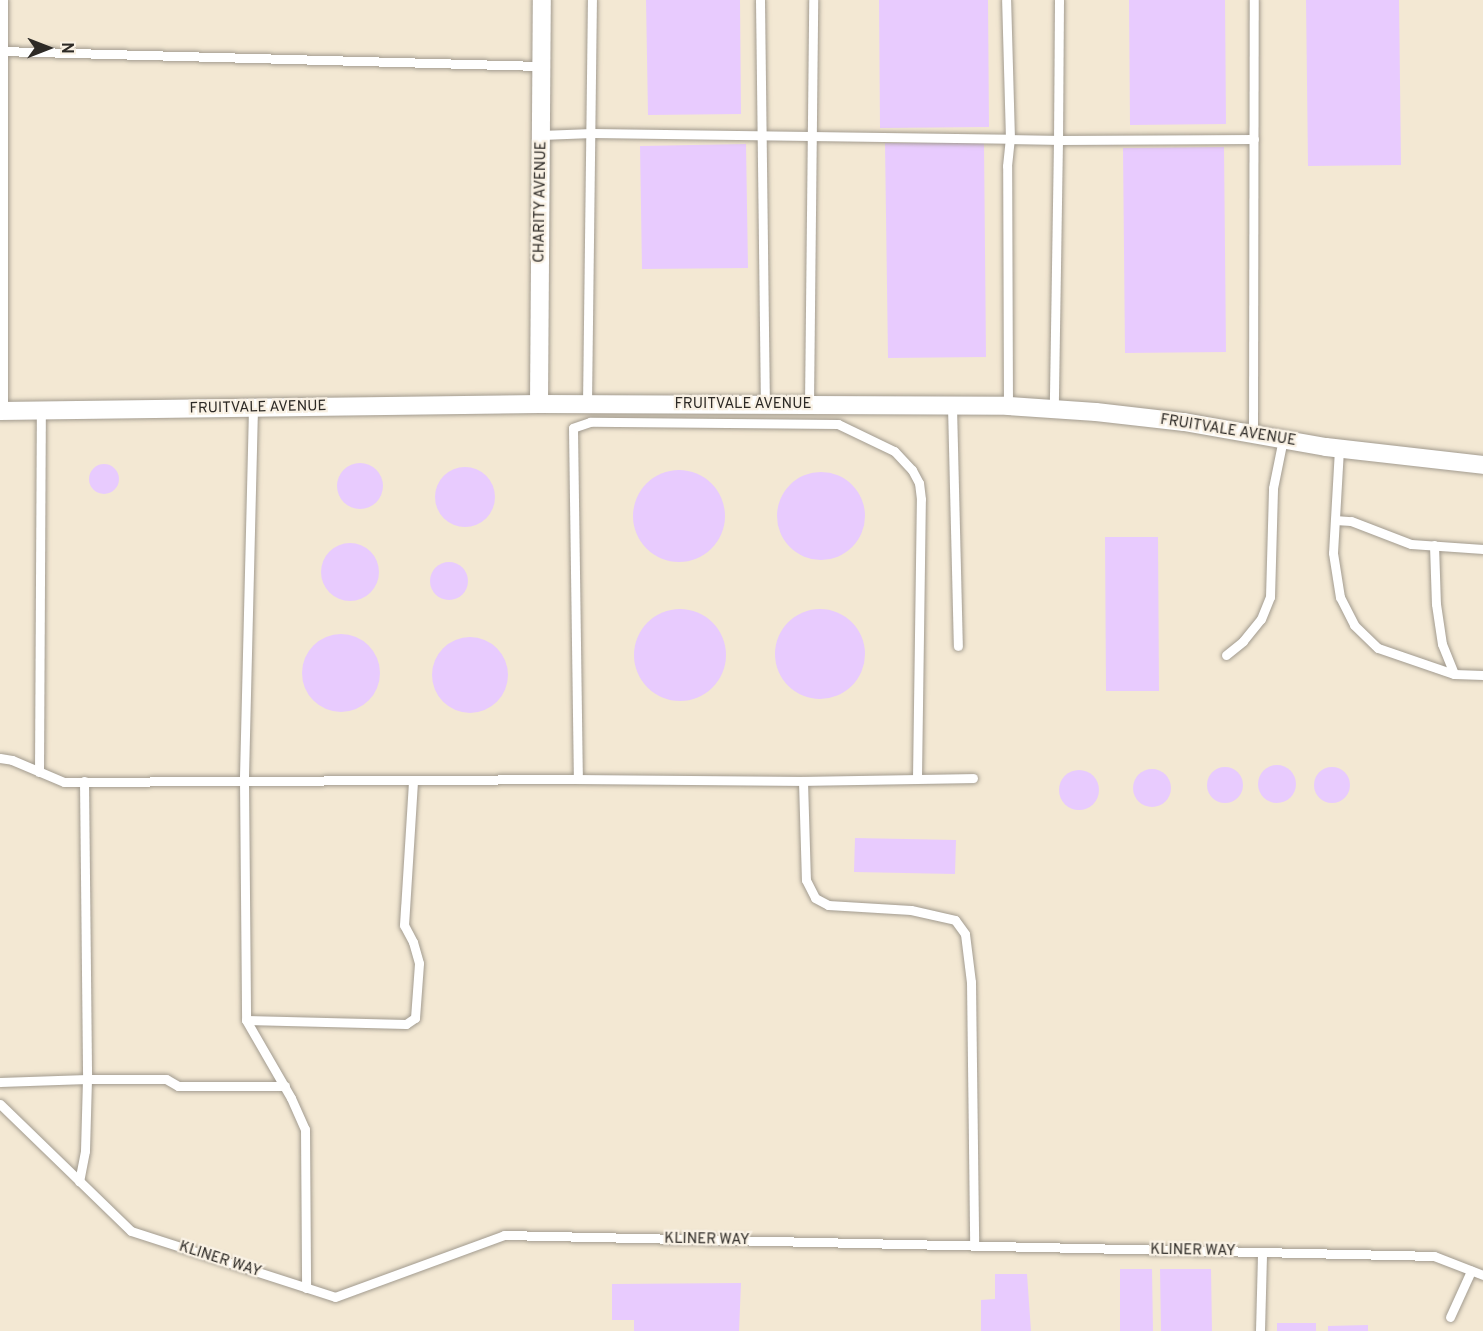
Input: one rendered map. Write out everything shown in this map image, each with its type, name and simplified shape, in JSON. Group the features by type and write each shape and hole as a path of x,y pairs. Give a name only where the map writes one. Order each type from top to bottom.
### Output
{"street":[{"name":"CHARITY AVENUE","path":"539,404 542,0"},
{"name":"FRUITVALE AVENUE","path":"2,411 539,404 1008,406 1184,422 1339,449 1483,465"}],"lane":[{"path":"2,411 3,0"},
{"path":"587,404 592,0"},
{"path":"760,0 765,405"},
{"path":"809,405 813,0"},
{"path":"1006,0 1010,140 1007,166 1008,406"},
{"path":"1054,409 1059,0"},
{"path":"1253,434 1254,0"},
{"path":"2,51 542,66"},
{"path":"541,135 592,133 1010,140 1254,140"},
{"path":"952,406 958,646"},
{"path":"253,408 244,780 246,1020 285,1086 305,1129 306,1288"},
{"path":"39,772 41,411"},
{"path":"578,778 573,428 590,422 838,424 859,432 894,451 912,470 919,483 921,499 917,778"},
{"path":"1226,655 1243,641 1261,619 1270,597 1273,488 1283,439"},
{"path":"1339,449 1333,553 1340,597 1354,625 1378,648 1454,674 1483,675"},
{"path":"1335,520 1351,521 1411,544 1483,549"},
{"path":"1434,545 1438,614 1443,644 1454,674"},
{"path":"0,758 12,760 64,782 578,778 803,781 973,778"},
{"path":"246,1020 406,1024 415,1018 419,963 413,942 404,925 413,780"},
{"path":"79,1181 85,1151 87,1079 84,781"},
{"path":"803,781 806,880 815,898 828,905 911,910 955,920 965,934 971,982 974,1246"},
{"path":"0,1082 166,1079 178,1086 285,1086"},
{"name":"KLINER WAY","path":"0,1104 132,1231 335,1297 504,1235 1434,1256 1483,1275"},
{"path":"1260,1331 1262,1252"},
{"path":"1450,1317 1471,1270"}],"shaded area":[{"path":"0,0 1483,0 1483,1331 0,1331"}],"building":[{"path":"646,0 740,0 741,114 648,115"},
{"path":"879,0 988,0 989,127 880,128"},
{"path":"1129,0 1225,0 1226,124 1130,125"},
{"path":"1306,0 1399,0 1401,165 1308,166"},
{"path":"984,142 986,357 888,358 885,143"},
{"path":"746,144 748,268 642,269 640,146"},
{"path":"1224,147 1226,352 1125,353 1123,148"},
{"path":"360,463 376,470 383,486 376,502 360,509 344,502 337,486 344,470"},
{"path":"104,464 115,468 119,479 115,490 104,494 93,490 89,479 93,468"},
{"path":"459,467 471,467 487,475 493,485 495,497 493,509 487,519 471,527 459,527 443,519 435,503 435,491 443,475"},
{"path":"670,470 688,470 705,477 718,490 725,507 725,525 718,542 705,555 688,562 670,562 653,555 640,542 633,525 633,507 640,490 653,477"},
{"path":"821,472 846,479 858,491 865,516 858,541 846,553 821,560 796,553 784,541 777,516 784,491 796,479"},
{"path":"1105,537 1158,537 1159,691 1106,691"},
{"path":"344,543 356,543 371,551 379,566 379,578 371,593 356,601 344,601 329,593 321,578 321,566 329,551"},
{"path":"449,562 462,568 468,581 462,594 449,600 436,594 430,581 436,568"},
{"path":"680,609 698,612 713,622 723,637 726,655 723,673 713,688 698,698 680,701 662,698 647,688 637,673 634,655 637,637 647,622 662,612"},
{"path":"811,609 829,609 845,616 858,629 865,645 865,663 858,679 845,692 829,699 811,699 795,692 782,679 775,663 775,645 782,629 795,616"},
{"path":"341,634 356,637 369,645 377,658 380,673 377,688 369,701 356,709 341,712 326,709 313,701 305,688 302,673 305,658 313,645 326,637"},
{"path":"470,637 484,640 497,648 505,661 508,675 505,689 497,702 484,710 470,713 456,710 443,702 435,689 432,675 435,661 443,648 456,640"},
{"path":"1277,765 1290,771 1296,784 1290,797 1277,803 1264,797 1258,784 1264,771"},
{"path":"1225,767 1238,772 1243,785 1238,798 1225,803 1212,798 1207,785 1212,772"},
{"path":"1332,767 1344,773 1350,785 1344,797 1332,803 1320,797 1314,785 1320,773"},
{"path":"1152,769 1166,774 1171,788 1166,802 1152,807 1138,802 1133,788 1138,774"},
{"path":"1079,770 1087,771 1093,776 1098,782 1098,798 1093,804 1087,809 1079,810 1071,809 1065,804 1060,798 1059,790 1060,782 1065,776 1071,771"},
{"path":"855,838 956,840 955,874 854,872"},
{"path":"1120,1269 1152,1269 1153,1331 1120,1331"},
{"path":"1160,1269 1211,1269 1212,1331 1161,1331"},
{"path":"995,1274 1027,1274 1031,1331 981,1331 981,1300 995,1299"},
{"path":"741,1283 739,1331 634,1331 634,1320 612,1320 612,1284"},
{"path":"1277,1323 1316,1323 1316,1331 1277,1331"},
{"path":"1368,1325 1368,1331 1328,1331 1328,1326"}]}
